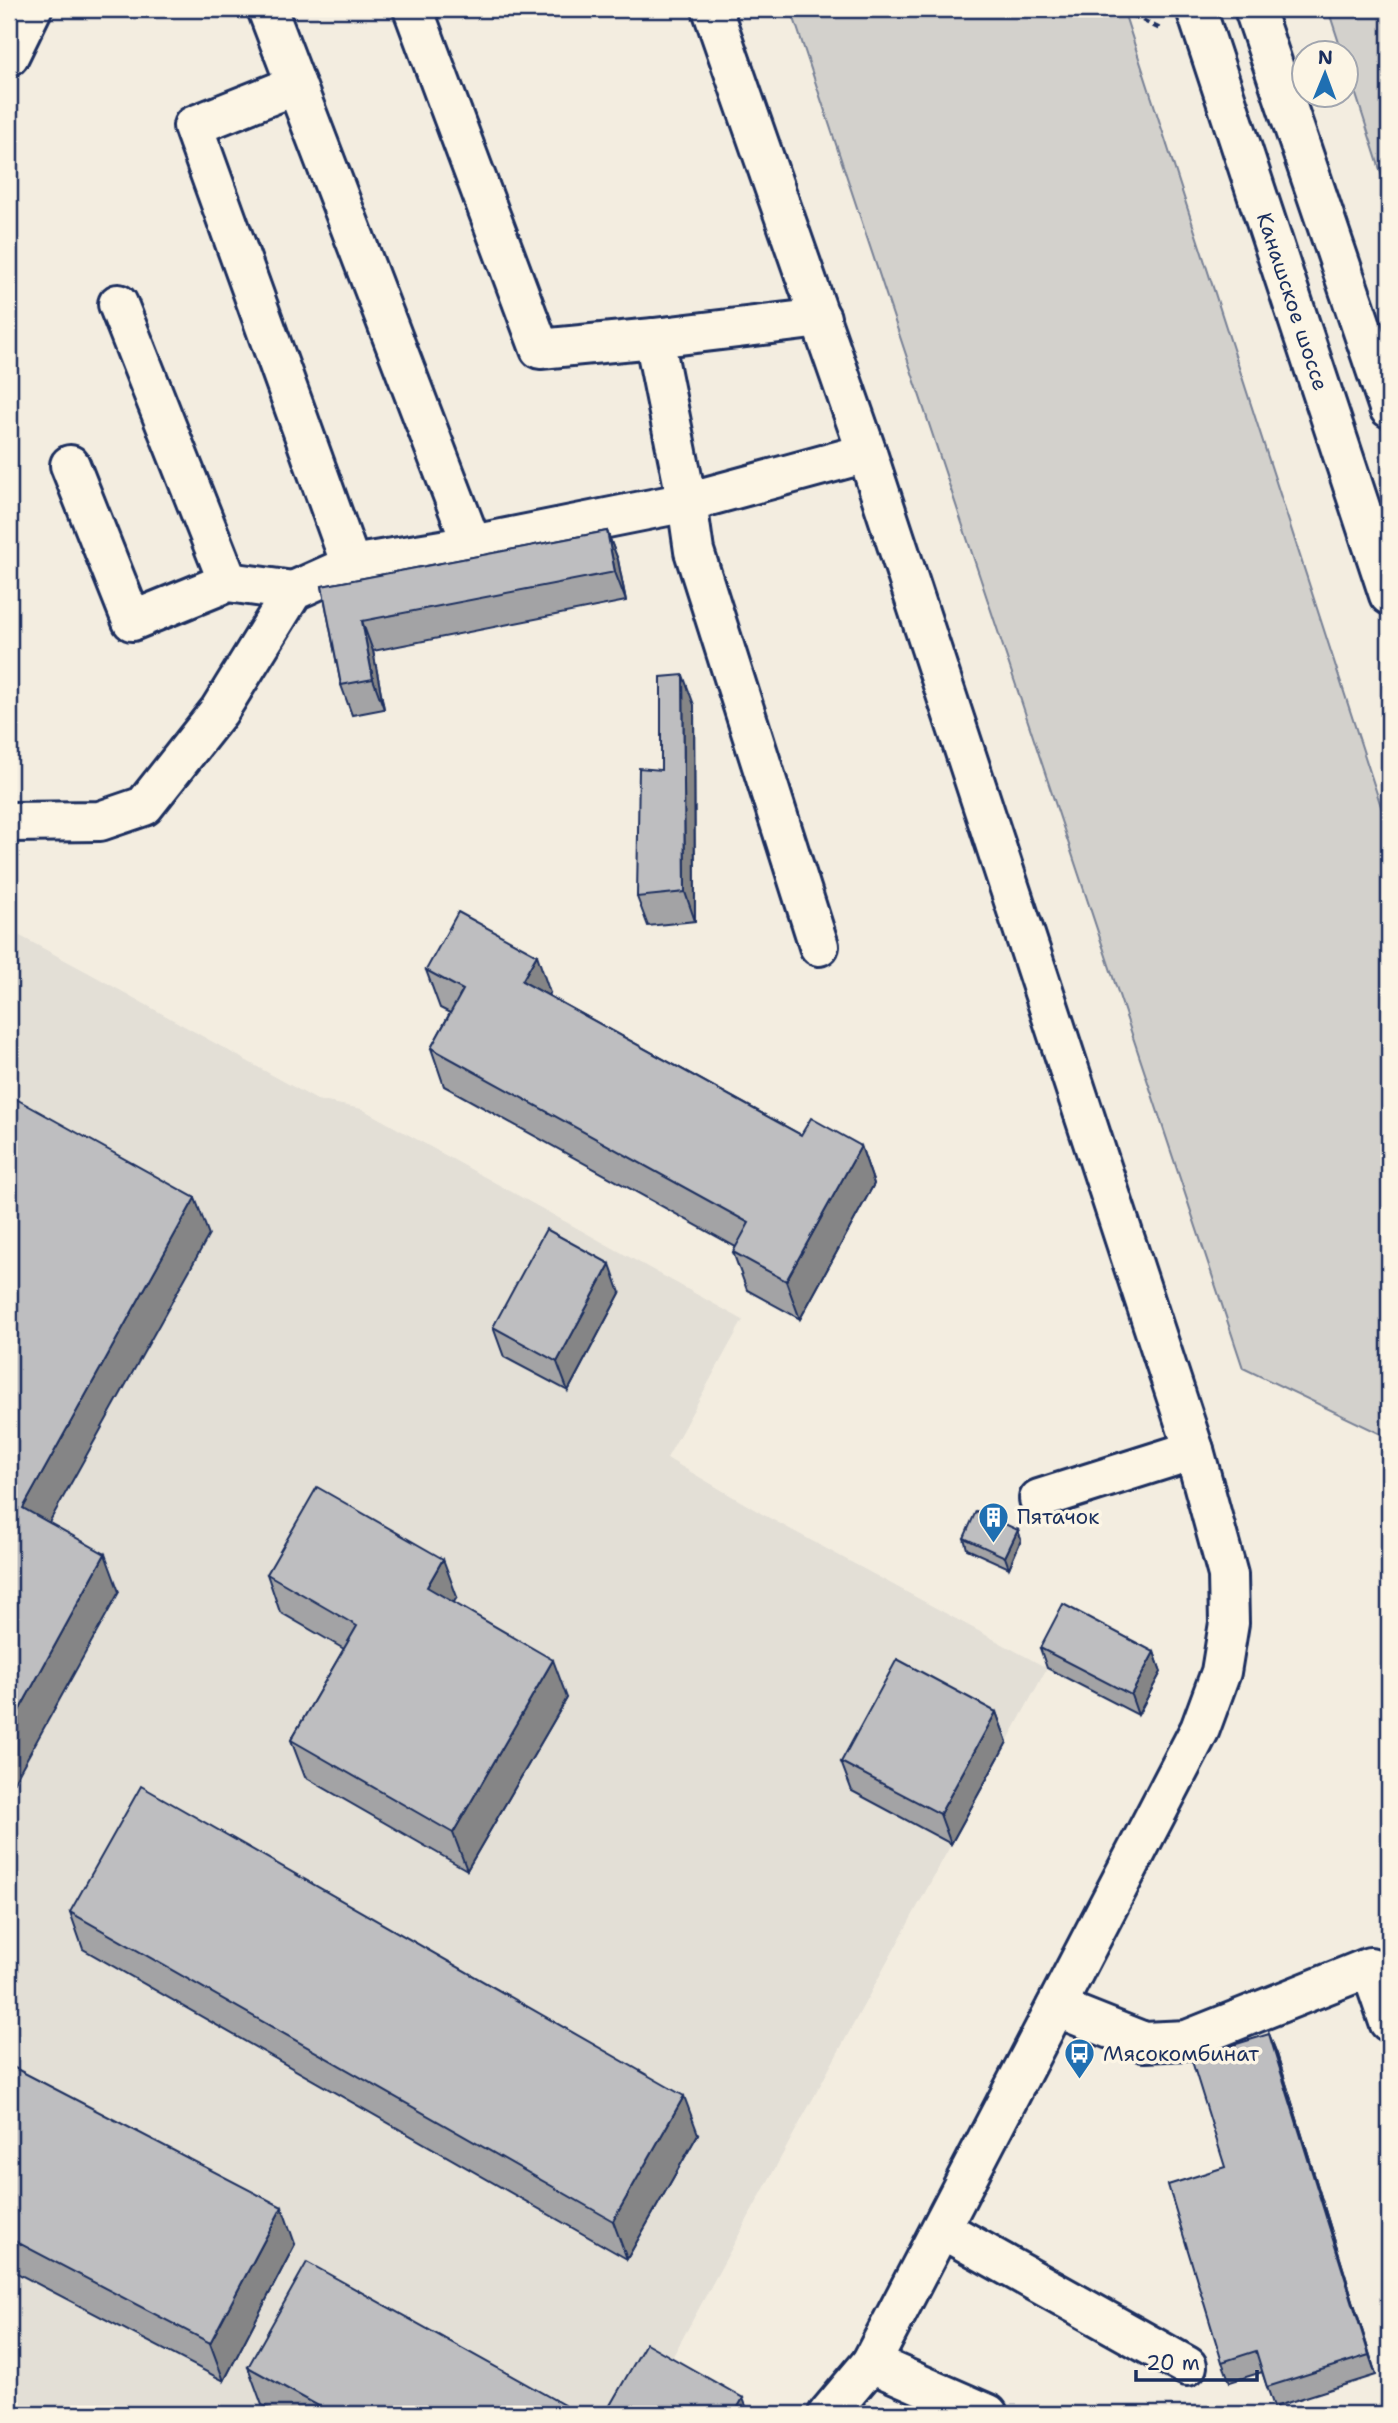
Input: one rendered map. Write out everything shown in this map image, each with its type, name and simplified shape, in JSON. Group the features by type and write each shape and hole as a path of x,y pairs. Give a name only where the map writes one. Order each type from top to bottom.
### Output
{"street":[{"path":"9,55 32,9"},
{"path":"267,9 472,545"},
{"path":"413,9 540,349 821,318"},
{"path":"712,9 867,453 1194,1450 1228,1575 1229,1623 1221,1672 1200,1729 871,2363 828,2414"},
{"name":"Канашское шоссе","path":"1196,9 1389,596"},
{"path":"1254,9 1389,408"},
{"path":"296,85 193,127 351,565"},
{"path":"118,303 228,582"},
{"path":"654,338 687,502 694,551 818,946"},
{"path":"70,465 132,621 228,582 293,591 351,565 472,545 687,502 867,453"},
{"path":"9,822 100,821 144,806 219,711 293,591"},
{"path":"1039,1499 1194,1450"},
{"path":"1056,2007 1144,2042 1187,2040 1370,1967 1389,2022"},
{"path":"942,2229 1187,2366"},
{"path":"871,2363 988,2414"}],"shaded area":[{"path":"791,9 1123,9 1389,831 1389,1438 1243,1368"},
{"path":"1328,9 1389,9 1389,198 1360,107 1360,38 1337,38"},
{"path":"9,930 317,1100 362,1109 743,1320 667,1458 764,1515 1047,1668 660,2380 719,2414 9,2414"}],"building":[{"path":"607,531 615,572 362,621 373,679 341,685 322,586"},
{"path":"683,675 685,892 637,897 639,768 661,770 661,677"},
{"path":"458,912 537,955 522,981 801,1135 811,1118 861,1146 786,1281 733,1252 749,1223 431,1048 463,990 426,970"},
{"path":"9,1095 195,1198 23,1508 105,1554 9,1729"},
{"path":"546,1229 610,1264 557,1362 493,1327"},
{"path":"317,1487 443,1559 427,1587 553,1660 453,1833 291,1740 357,1626 267,1574"},
{"name":"Пятачок","path":"976,1511 1018,1530 1005,1557 964,1538"},
{"path":"1063,1604 1154,1652 1131,1695 1040,1648"},
{"path":"897,1659 996,1712 940,1814 841,1762"},
{"path":"141,1786 684,2096 613,2221 70,1912"},
{"path":"1269,2034 1369,2355 1267,2387 1256,2351 1222,2362 1168,2185 1225,2167 1191,2058"},
{"path":"9,2065 282,2207 210,2343 9,2238"},
{"path":"307,2262 580,2414 333,2414 248,2367"},
{"path":"646,2343 743,2398 734,2414 605,2414"}],"place":[{"name":"Пятачок","path":"994,1544"},
{"name":"Мясокомбинат","path":"1080,2081"}]}
